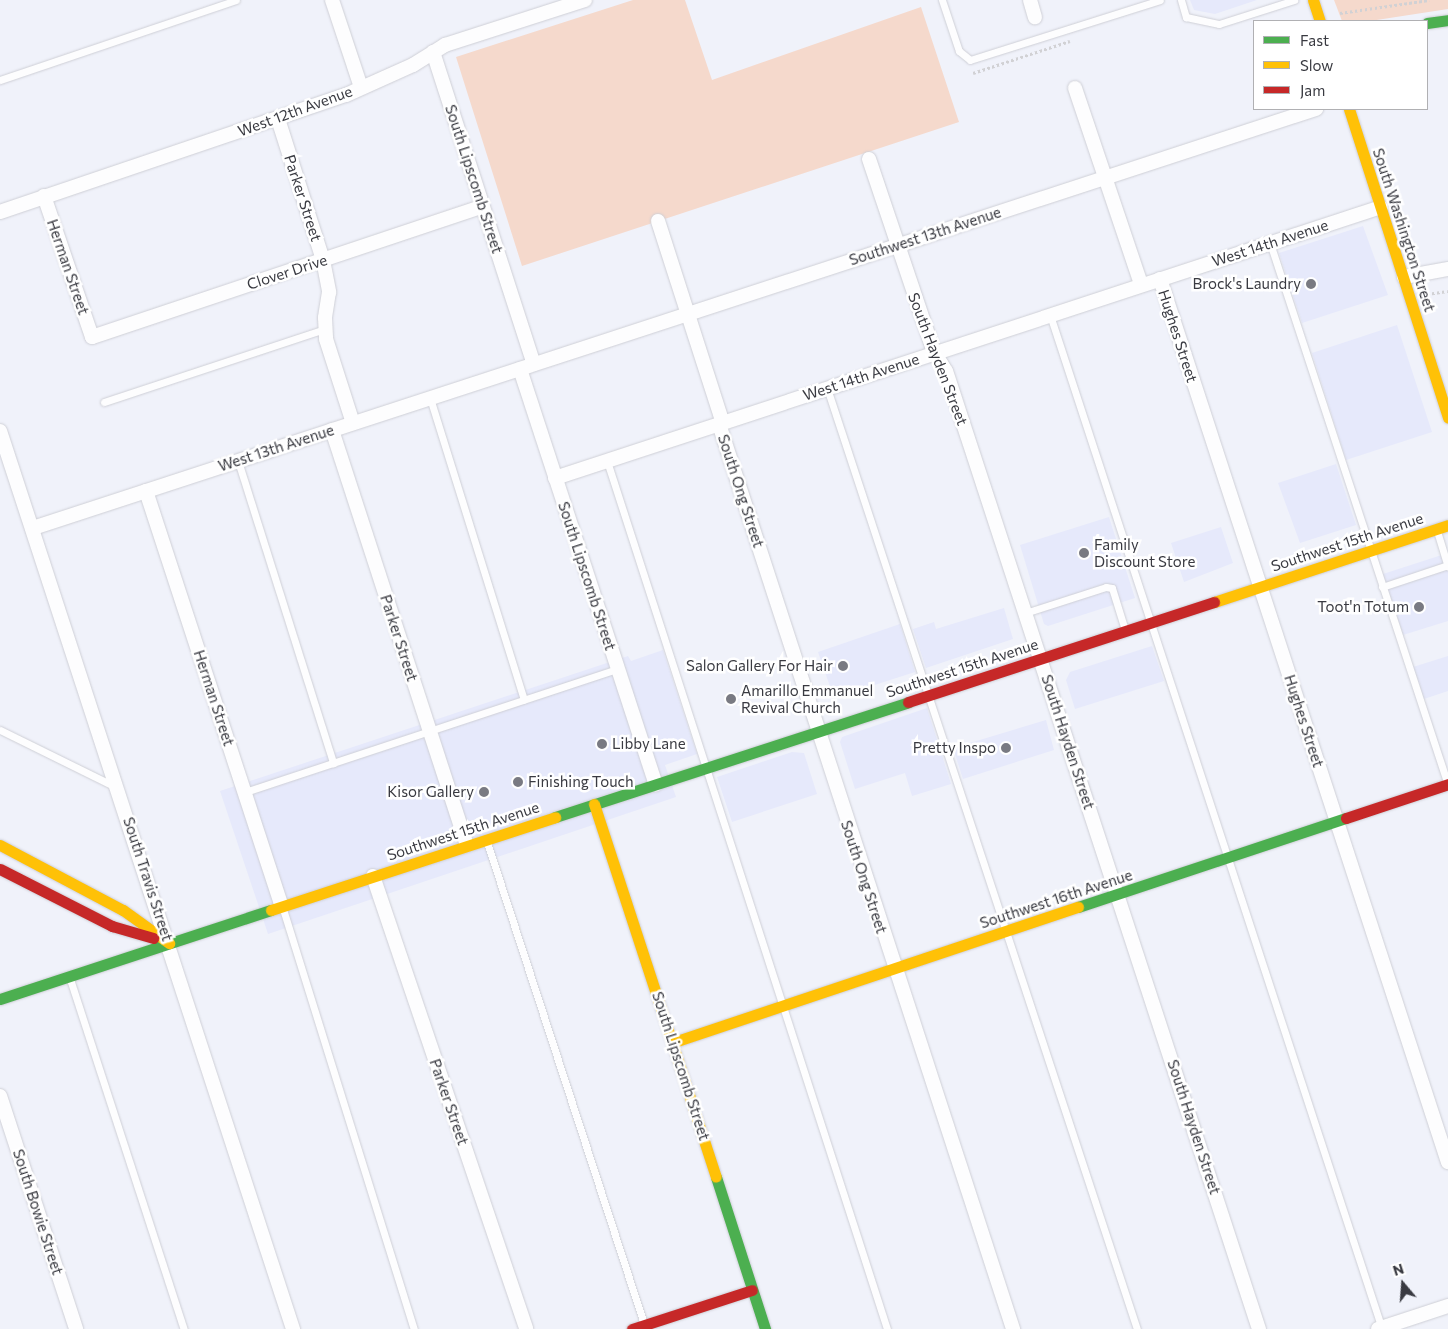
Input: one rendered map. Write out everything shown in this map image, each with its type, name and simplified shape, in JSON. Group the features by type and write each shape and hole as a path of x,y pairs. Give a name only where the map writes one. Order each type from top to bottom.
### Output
{"street":[{"path":"332,0 361,87"},
{"name":"West 12th Avenue","path":"0,212 278,119 412,65 433,52 585,0"},
{"path":"1030,0 1035,17"},
{"path":"1314,0 1320,20"},
{"path":"1428,23 1448,20"},
{"name":"South Lipscomb Street","path":"433,52 534,364"},
{"name":"Hughes Street","path":"1075,88 1141,284"},
{"name":"Southwest 13th Avenue","path":"520,369 1313,110"},
{"name":"South Washington Street","path":"1349,110 1448,417"},
{"name":"Parker Street","path":"278,119 323,260 329,292 325,329 353,423"},
{"name":"South Hayden Street","path":"869,159 934,352 946,371 1259,1329"},
{"name":"Herman Street","path":"44,196 92,337"},
{"name":"Clover Drive","path":"92,337 482,206"},
{"name":"West 14th Avenue","path":"555,478 1141,284 1381,207"},
{"name":"South Ong Street","path":"658,221 817,731 1013,1329"},
{"path":"1404,277 1448,269"},
{"name":"Hughes Street","path":"1160,279 1448,1162"},
{"name":"South Lipscomb Street","path":"520,369 656,784"},
{"name":"West 13th Avenue","path":"33,528 520,369"},
{"name":"Parker Street","path":"332,430 466,845"},
{"name":"South Travis Street","path":"0,431 169,943 293,1329"},
{"name":"Herman Street","path":"146,491 282,906"},
{"name":"Southwest 15th Avenue","path":"0,999 1448,525"},
{"name":"Southwest 16th Avenue","path":"674,1042 1448,784"},
{"name":"South Lipscomb Street","path":"594,804 674,1042 765,1329"},
{"path":"0,845 123,910 169,943"},
{"path":"0,869 112,926 169,943"},
{"name":"Parker Street","path":"373,876 526,1329"},
{"name":"South Bowie Street","path":"0,1096 76,1329"},
{"path":"632,1329 645,1327 752,1290"},
{"path":"1381,1329 1448,1306"}],"lane":[{"path":"0,80 236,0"},
{"path":"942,0 959,51 970,60 1160,0"},
{"path":"1181,0 1186,17 1219,24 1294,0"},
{"path":"1270,243 1448,784"},
{"path":"1050,315 1381,1329"},
{"path":"104,402 325,329"},
{"path":"827,388 1137,1329"},
{"path":"430,398 524,700"},
{"path":"238,460 334,763"},
{"path":"607,461 785,1005 887,1329"},
{"path":"1382,587 1448,566 1436,529"},
{"path":"1025,612 1106,587 1112,588 1125,630"},
{"path":"245,792 618,669"},
{"path":"0,730 118,788"},
{"path":"486,839 645,1327"},
{"path":"282,906 414,1329"},
{"path":"69,976 184,1329"}],"path":[{"path":"1340,13 1429,0"},
{"path":"973,73 1070,42"},
{"path":"1427,294 1448,291"}],"shaded area":[{"path":"633,0 685,0 712,80 921,7 959,122 522,266 456,57"},
{"path":"1190,0 1257,0 1215,14 1194,10"},
{"path":"1334,0 1448,0 1448,9 1376,20 1342,20"},
{"path":"1363,226 1388,295 1302,323 1279,253"},
{"path":"1397,325 1432,432 1346,460 1312,353"},
{"path":"1336,464 1356,525 1300,543 1278,483"},
{"path":"1109,517 1135,598 1048,626 1044,624 1020,545"},
{"path":"1221,527 1233,563 1184,582 1171,543"},
{"path":"1448,553 1448,621 1403,635 1383,574"},
{"path":"1004,608 1013,639 926,668 913,629 934,622 936,629"},
{"path":"900,624 915,672 834,698 818,652"},
{"path":"1152,646 1164,681 1075,709 1066,680 1070,672"},
{"path":"663,650 697,754 665,765 676,797 268,934 220,791 628,656 631,661"},
{"path":"1448,656 1448,691 1424,699 1413,667"},
{"path":"927,708 951,784 912,796 905,773 855,789 840,742 842,737"},
{"path":"1046,720 1054,750 963,779 953,748"},
{"path":"792,752 804,753 817,794 732,822 717,777"}],"traffic: fast":[{"path":"1428,23 1448,20"},
{"path":"555,817 908,702"},
{"path":"1078,907 1346,818"},
{"path":"0,999 271,910"},
{"path":"716,1177 765,1329"}],"traffic: slow":[{"path":"1313,0 1320,20"},
{"path":"1349,110 1448,417"},
{"path":"1214,602 1448,525"},
{"path":"594,804 716,1177"},
{"path":"271,910 555,817"},
{"path":"0,845 123,910 169,943"},
{"path":"674,1042 1078,907"}],"traffic: jam":[{"path":"908,702 1214,602"},
{"path":"1346,818 1448,784"},
{"path":"0,869 112,926 153,938"},
{"path":"632,1329 752,1290"}],"place":[{"name":"Brock's Laundry","path":"1311,284"},
{"name":"Family Discount Store","path":"1084,553"},
{"name":"Toot'n Totum","path":"1419,607"},
{"name":"Salon Gallery For Hair","path":"843,666"},
{"name":"Amarillo Emmanuel Revival Church","path":"731,699"},
{"name":"Libby Lane","path":"602,744"},
{"name":"Pretty Inspo","path":"1006,748"},
{"name":"Finishing Touch","path":"518,782"},
{"name":"Kisor Gallery","path":"484,792"}]}
